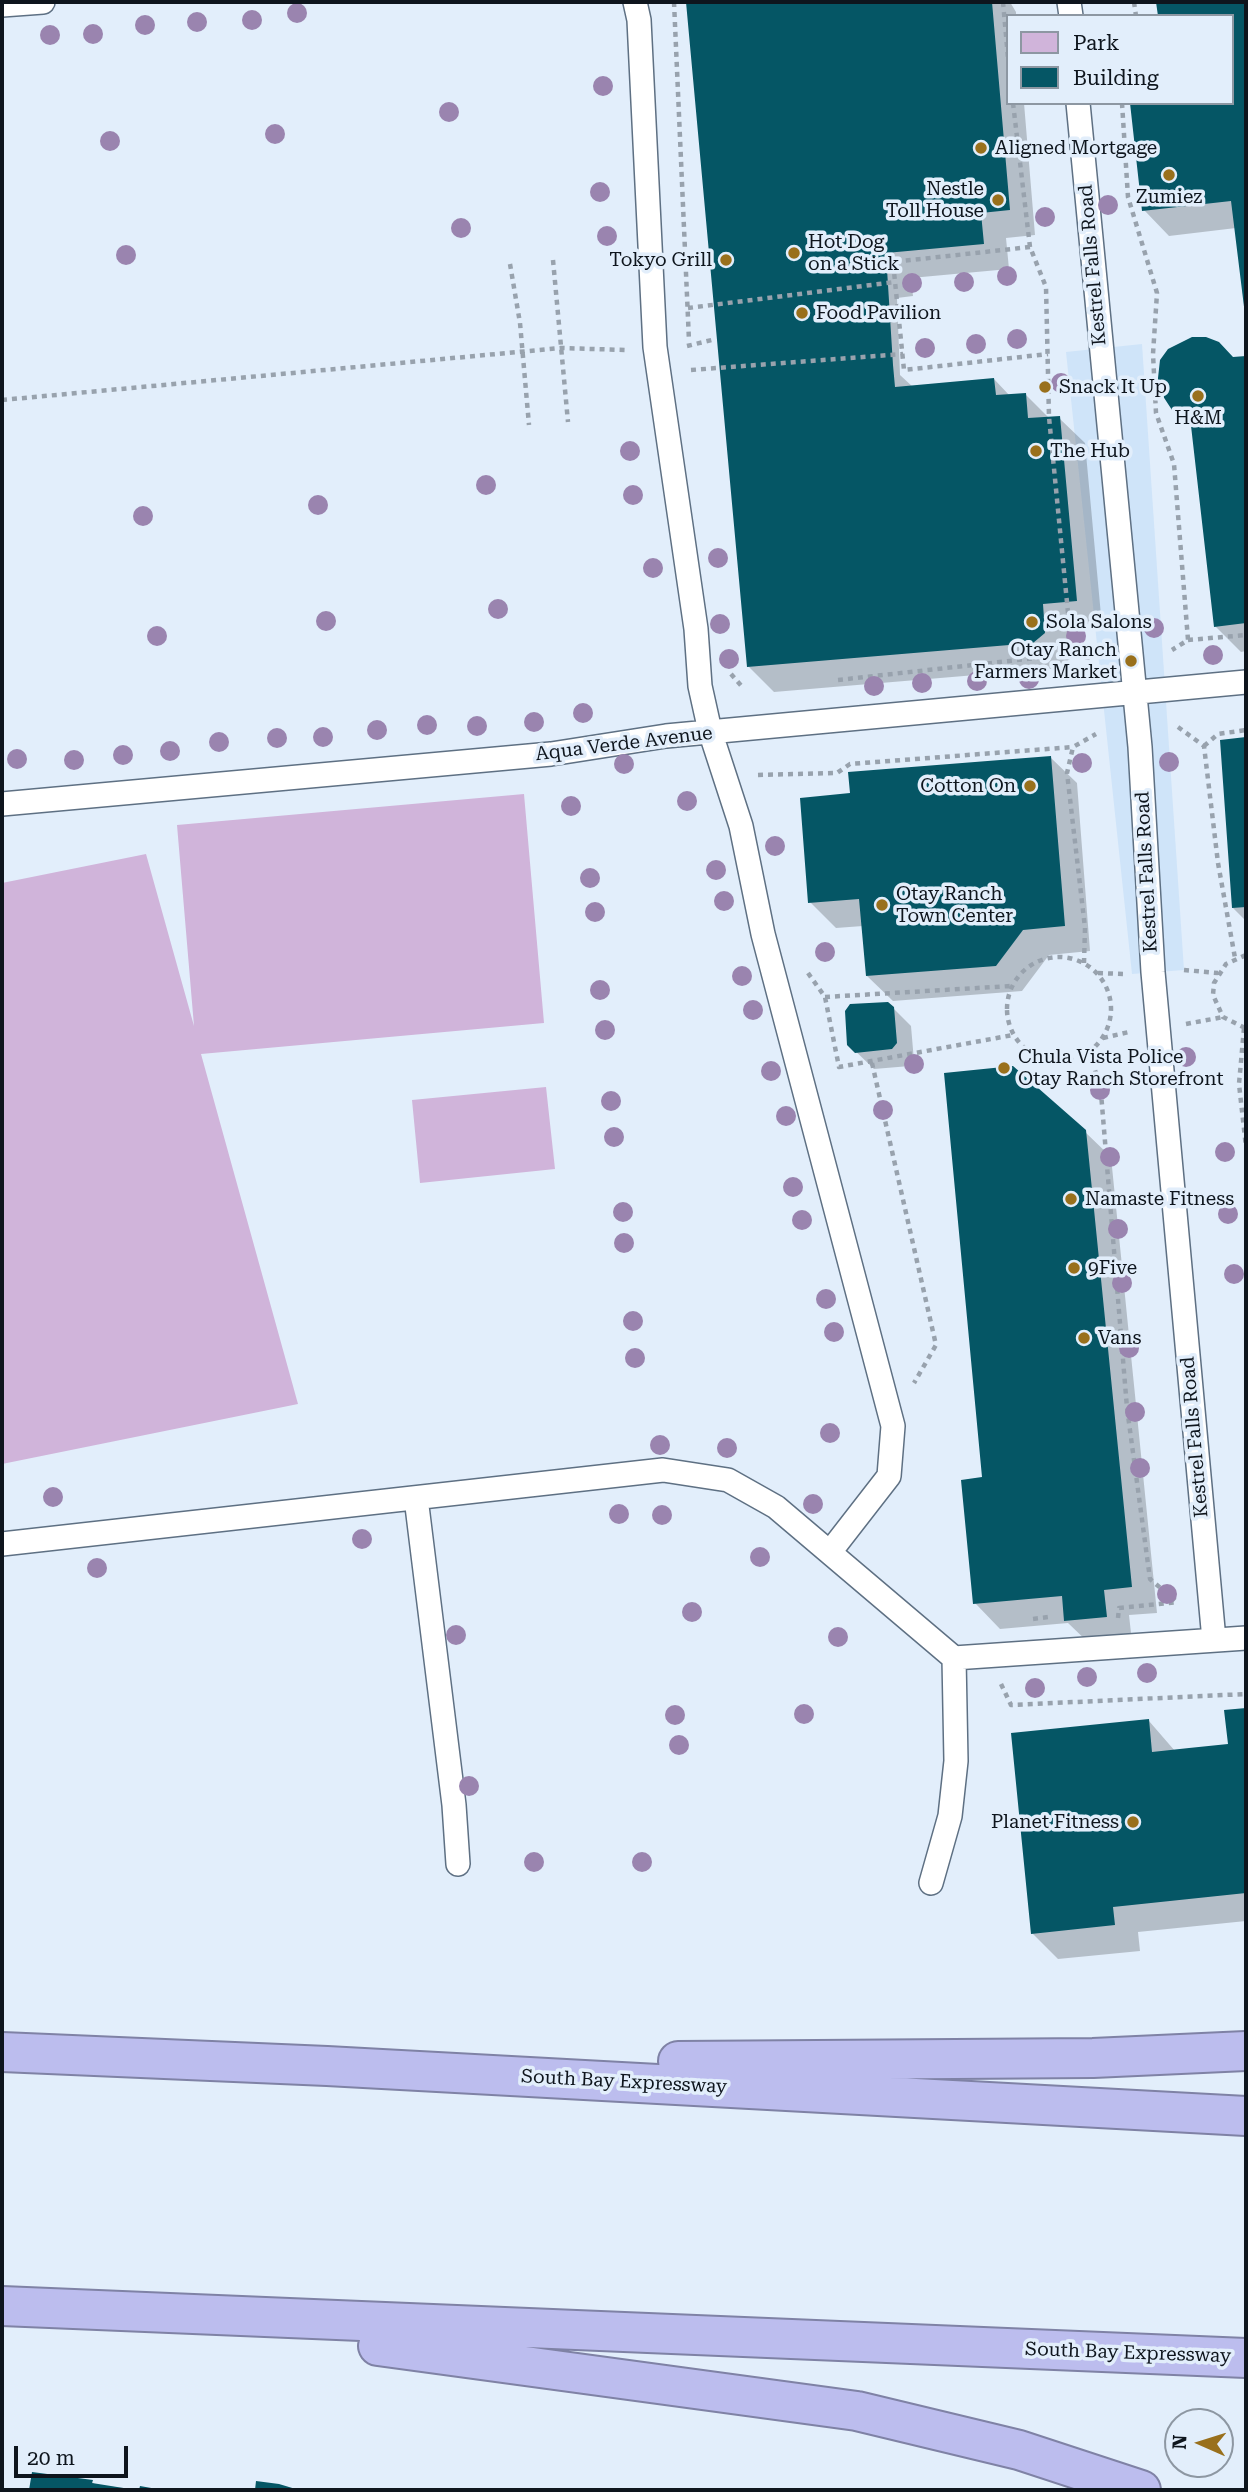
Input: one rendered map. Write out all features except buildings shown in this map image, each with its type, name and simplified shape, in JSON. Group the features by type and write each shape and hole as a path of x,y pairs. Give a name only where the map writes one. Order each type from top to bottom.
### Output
{"highway":[{"path":"327,2066 1093,2058 1246,2051"},
{"name":"South Bay Expressway","path":"2,2052 327,2066 1246,2116"},
{"name":"South Bay Expressway","path":"2,2306 126,2314 1246,2358"},
{"path":"126,2314 761,2395 857,2411 1019,2450 1141,2490"}],"lane":[{"path":"2,5 43,2"},
{"path":"635,2 639,20 655,348 696,629 699,686 710,732 730,785 763,934 893,1426 889,1476 830,1552"},
{"name":"Kestrel Falls Road","path":"1078,105 1140,747 1153,972 1214,1640"},
{"name":"Aqua Verde Avenue","path":"2,804 538,755 710,732 1246,682"},
{"path":"2,1544 663,1470 728,1480 776,1507 954,1658 1246,1637"},
{"path":"416,1498 454,1805 458,1864"},
{"path":"931,1883 950,1816 957,1761 954,1658"}],"path":[{"path":"674,2 689,345 693,380"},
{"path":"1003,2 1006,36"},
{"path":"1013,105 1030,247 1046,287 1049,417 1072,654"},
{"path":"1122,105 1128,197 1157,293 1153,354 1156,413 1174,464 1188,640"},
{"path":"1030,247 893,262 904,370 1048,354"},
{"path":"553,260 568,422"},
{"path":"510,264 529,425"},
{"path":"688,307 895,282"},
{"path":"2,400 561,348 655,348 716,339"},
{"path":"691,370 903,354"},
{"path":"1172,650 1188,640 1246,635"},
{"path":"838,680 1072,654 1090,658"},
{"path":"728,661 730,674 744,689"},
{"path":"1178,727 1204,746 1218,863 1236,958"},
{"path":"1204,746 1218,734 1246,730"},
{"path":"760,786 758,773 837,773 850,764 1073,747 1096,734"},
{"path":"1073,747 1067,773 1085,928 1084,963"},
{"path":"1246,955 1236,958 1218,973 1213,995 1223,1017 1245,1028 1239,1084 1246,1147"},
{"path":"1068,957 1084,963 1098,973 1107,988 1111,1004 1110,1022 1102,1039 1090,1051 1075,1060 1057,1062 1039,1058 1023,1049 1013,1035 1007,1019 1006,1002 1011,986 1021,972 1043,959 1068,957"},
{"path":"805,964 809,977 825,997 839,1068 1013,1035"},
{"path":"825,997 1011,986"},
{"path":"1090,1051 1101,1093 1127,1408 1150,1579 1178,1602 1119,1608 1117,1621"},
{"path":"872,1063 936,1345 911,1389"},
{"path":"1021,1620 1048,1617 1051,1630"},
{"path":"1001,1683 1011,1705 1246,1694"}],"shaded area":[{"name":"Otay Ranch Farmers Market","path":"1142,344 1184,970 1132,974 1066,352"}],"green space":[{"path":"524,794 544,1023 201,1054 298,1404 2,1464 2,883 146,854 194,1026 177,825"},
{"path":"546,1087 555,1169 420,1183 412,1100"}],"place":[{"name":"Aligned Mortgage","path":"981,148"},
{"name":"Zumiez","path":"1169,175"},
{"name":"Nestle Toll House","path":"998,200"},
{"name":"Hot Dog on a Stick","path":"794,253"},
{"name":"Tokyo Grill","path":"726,260"},
{"name":"Food Pavilion","path":"802,313"},
{"name":"Snack It Up","path":"1045,387"},
{"name":"H&M","path":"1198,396"},
{"name":"The Hub","path":"1036,451"},
{"name":"Sola Salons","path":"1032,622"},
{"name":"Otay Ranch Farmers Market","path":"1131,661"},
{"name":"Cotton On","path":"1030,786"},
{"name":"Otay Ranch Town Center","path":"882,905"},
{"name":"Chula Vista Police Otay Ranch Storefront","path":"1004,1068"},
{"name":"Namaste Fitness","path":"1071,1199"},
{"name":"9Five","path":"1074,1268"},
{"name":"Vans","path":"1084,1338"},
{"name":"Planet Fitness","path":"1133,1822"}]}
